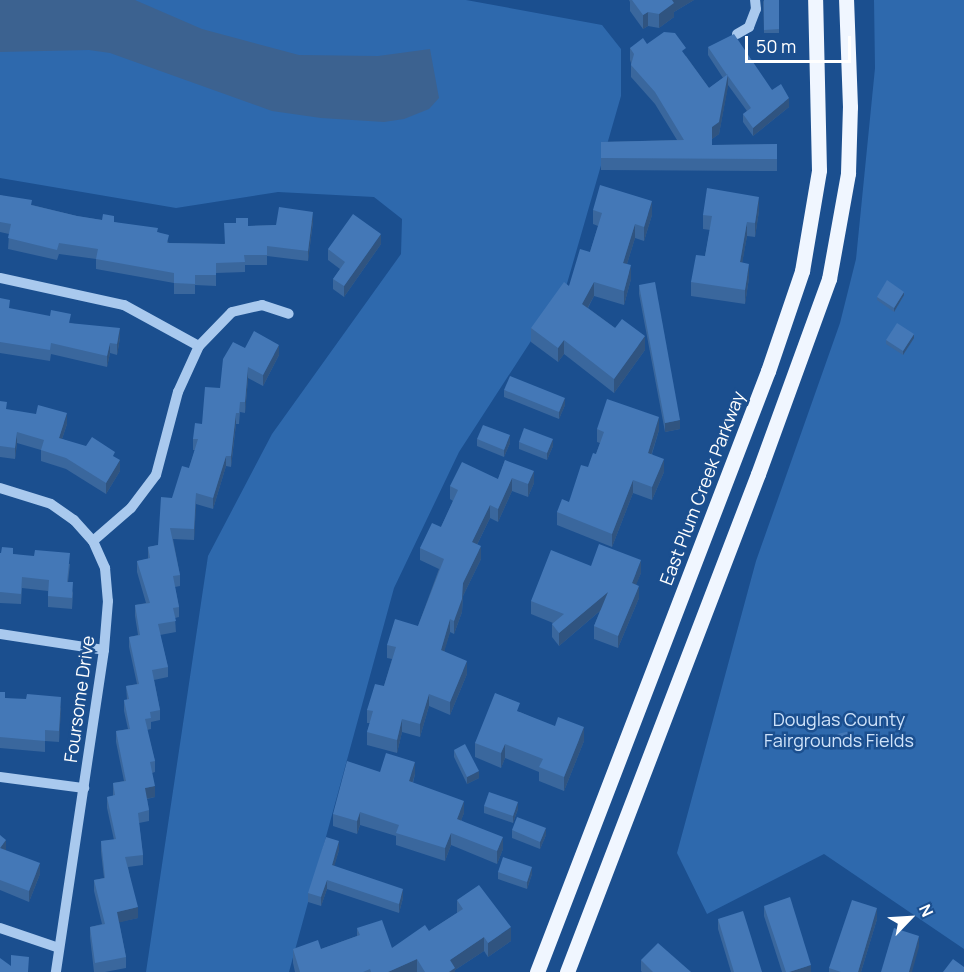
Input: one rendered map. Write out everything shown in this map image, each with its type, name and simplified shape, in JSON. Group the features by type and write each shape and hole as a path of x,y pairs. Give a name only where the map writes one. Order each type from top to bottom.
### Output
{"main road":[{"name":"East Plum Creek Parkway","path":"537,972 768,371 802,271 819,170 815,0"},
{"path":"567,972 754,485 829,279 848,172 850,107 846,0"}],"street":[{"path":"737,34 749,27 756,9 755,0"},
{"path":"0,278 124,305 199,346"},
{"path":"93,541 131,508 156,475 178,392 199,346 232,312 262,305 289,314"},
{"name":"Foursome Drive","path":"0,488 51,504 93,541 105,568 108,600 104,651 56,972"},
{"path":"0,634 104,651"},
{"path":"0,777 84,788"},
{"path":"0,928 59,948"}],"green space":[{"path":"0,0 466,0 602,25 621,49 621,96 566,287 459,452 394,588 289,972 146,972 208,556 272,434 401,254 402,219 374,197 278,192 176,208 0,178"},
{"name":"Douglas County Fairgrounds Fields","path":"874,0 964,0 964,949 824,854 707,914 677,853 756,561 840,323 856,259 875,68"}],"shaded area":[{"path":"0,0 135,0 202,29 299,55 378,56 430,49 439,98 429,109 404,119 384,122 321,118 272,111 110,53 89,50 0,52"}],"building":[{"path":"632,0 672,0 674,3 659,14 648,12 643,15"},
{"path":"764,0 779,0 779,29 764,30"},
{"path":"664,32 675,33 686,48 682,51 709,88 728,74 719,122 712,127 712,145 777,144 777,159 601,158 601,142 684,140 655,92 631,65 634,54 630,48 643,38 647,44"},
{"path":"734,34 772,90 781,84 789,98 753,128 743,114 751,108 708,47"},
{"path":"600,185 652,201 644,227 635,224 623,263 631,265 624,291 594,282 582,304 615,328 622,319 645,336 614,379 564,340 558,348 531,328 564,282 569,286 580,249 590,252 602,213 593,210"},
{"path":"707,188 759,197 755,223 747,222 740,262 749,264 745,290 691,282 696,255 705,256 712,216 703,215"},
{"path":"0,195 32,200 31,205 77,216 102,220 103,214 114,216 114,222 158,228 157,232 169,235 167,243 225,244 224,223 236,223 236,218 248,218 248,226 276,225 279,207 313,212 308,251 267,246 267,255 244,255 245,262 216,263 216,275 195,275 195,284 174,283 174,273 96,259 98,249 59,243 57,250 8,238 11,224 0,222"},
{"path":"353,214 381,234 344,286 333,279 345,262 328,249"},
{"path":"887,280 904,292 894,308 877,297"},
{"path":"655,282 680,420 665,423 639,285"},
{"path":"0,298 10,300 9,308 50,316 51,310 71,314 69,323 120,328 117,344 110,343 107,356 51,343 50,350 0,342"},
{"path":"897,323 914,334 903,351 886,340"},
{"path":"254,331 279,345 263,375 248,367 245,402 240,402 239,413 236,413 231,456 226,456 213,498 196,493 194,529 170,528 180,575 173,576 179,607 173,608 176,621 158,624 168,667 152,670 160,710 150,712 151,718 145,719 155,761 150,762 155,786 145,788 149,810 138,813 143,855 125,857 138,907 117,912 126,957 95,963 90,927 105,924 94,880 105,878 101,841 116,839 107,797 115,795 113,783 126,781 116,731 130,729 124,700 129,699 126,686 139,684 129,637 140,635 135,605 150,603 137,561 150,558 148,547 158,545 161,497 172,498 182,466 189,468 198,439 193,439 195,423 202,424 205,387 220,388 223,359 233,342 245,348"},
{"path":"510,376 565,398 559,412 504,390"},
{"path":"607,399 659,417 648,453 664,459 652,487 633,480 612,534 557,512 562,499 569,502 581,465 588,467 593,453 596,454 604,432 597,429"},
{"path":"0,401 7,402 6,409 36,414 38,405 67,413 59,438 86,446 92,437 115,452 113,456 120,460 106,483 66,458 41,450 44,440 17,432 15,448 0,446"},
{"path":"483,425 510,435 504,450 477,439"},
{"path":"524,428 553,439 547,453 519,442"},
{"path":"505,460 534,471 528,484 512,478 498,509 490,505 472,542 481,546 463,583 462,599 454,621 450,619 441,650 467,661 450,702 429,694 420,724 402,719 397,740 367,732 373,711 367,710 375,684 384,686 396,647 387,645 395,619 418,626 444,559 420,548 432,523 441,527 458,490 450,486 462,462 498,479"},
{"path":"599,544 641,560 632,583 639,586 618,636 594,626 608,592 559,633 552,624 564,614 531,601 551,550 591,566"},
{"path":"2,547 13,548 13,554 34,556 35,550 70,553 67,582 73,582 72,598 48,596 49,580 22,577 21,594 0,592"},
{"path":"0,692 5,692 5,698 26,699 27,694 61,697 59,731 45,730 45,741 0,737"},
{"path":"495,693 520,703 517,711 555,726 558,717 584,727 564,777 539,767 543,759 505,744 501,753 475,743"},
{"path":"851,731 854,743 841,747 837,734"},
{"path":"465,744 479,771 467,777 454,750"},
{"path":"386,753 415,762 409,781 464,801 457,819 503,837 497,851 451,833 445,848 396,833 399,825 360,812 357,821 333,814 347,761 380,772"},
{"path":"489,792 518,802 513,816 484,806"},
{"path":"517,817 546,828 540,842 512,830"},
{"path":"0,835 6,840 0,848"},
{"path":"326,837 339,841 332,865 403,889 399,904 327,880 321,897 308,893"},
{"path":"0,848 40,863 29,891 0,880"},
{"path":"503,857 532,867 527,882 498,872"},
{"path":"479,885 511,927 488,943 484,937 450,960 455,968 449,972 425,972 417,959 388,972 371,972 370,969 363,972 300,972 293,949 318,940 321,949 360,935 357,928 382,920 392,948 425,925 429,931 463,909 457,900"},
{"path":"790,897 811,965 786,972 764,906"},
{"path":"852,900 877,908 858,972 841,972 829,968"},
{"path":"743,911 762,972 734,972 718,919"},
{"path":"894,928 919,936 909,972 881,972"},
{"path":"658,943 691,972 653,972 641,960"},
{"path":"11,955 29,957 28,972 0,972 0,958 11,966"},
{"path":"953,959 964,967 964,972 943,972"}]}
